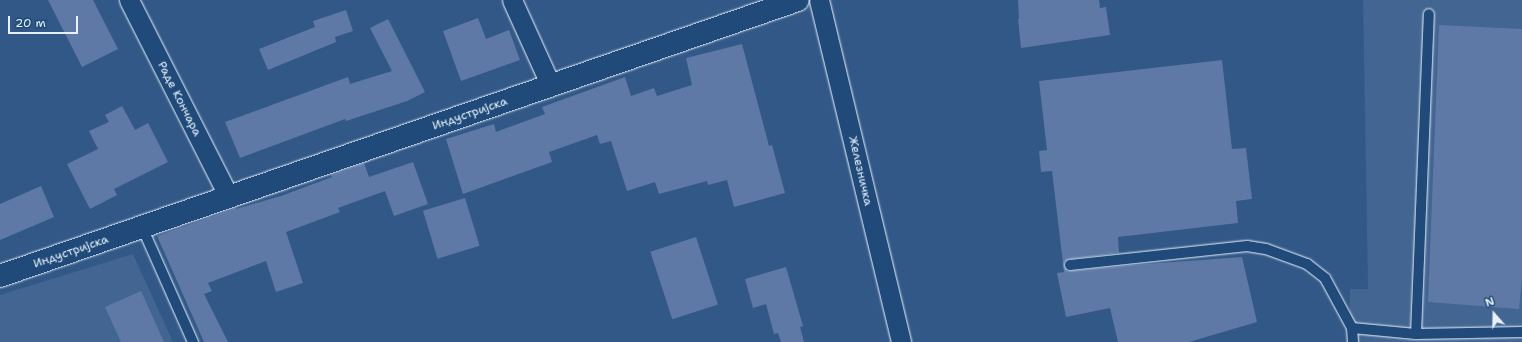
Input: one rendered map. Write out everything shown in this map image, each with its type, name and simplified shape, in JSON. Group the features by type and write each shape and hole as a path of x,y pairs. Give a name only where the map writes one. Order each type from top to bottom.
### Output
{"main road":[{"name":"Индустријска","path":"0,276 798,0"}],"street":[{"name":"Раде Кончара","path":"129,0 229,197"},
{"path":"512,0 551,86"},
{"name":"Железничка","path":"819,0 901,342"}],"lane":[{"path":"1416,334 1429,14"},
{"path":"142,227 193,342"},
{"path":"1070,264 1247,246 1266,249 1307,264 1326,278 1352,328 1353,342"},
{"path":"1352,328 1455,338 1522,332"}],"shaded area":[{"path":"1363,0 1522,0 1522,342 1349,342 1350,289 1368,289"},
{"path":"133,254 173,342 0,342 0,295"}],"building":[{"path":"48,0 93,0 118,49 82,67"},
{"path":"1018,0 1099,0 1100,8 1106,7 1110,35 1021,48"},
{"path":"346,10 353,31 335,37 336,42 268,70 259,49 315,27 313,21"},
{"path":"478,18 486,39 509,30 520,60 461,81 443,31"},
{"path":"388,19 425,92 407,101 346,121 345,119 240,158 225,122 348,77 350,84 392,71 370,28"},
{"path":"1439,25 1522,29 1522,278 1519,309 1428,302"},
{"path":"742,44 769,146 772,145 785,193 734,207 727,180 708,185 707,181 659,194 655,182 627,191 611,141 600,144 597,135 549,152 552,162 463,194 446,139 494,124 496,132 545,114 542,107 625,77 631,96 654,88 657,96 692,85 686,58"},
{"path":"1222,60 1232,149 1246,148 1252,199 1236,201 1238,223 1118,237 1119,253 1069,259 1064,262 1064,266 1067,271 1071,271 1242,257 1257,322 1189,342 1118,342 1110,308 1066,317 1057,273 1064,272 1052,171 1041,172 1039,151 1047,150 1039,81"},
{"path":"122,106 135,130 148,123 168,162 114,189 117,195 90,209 67,164 98,149 89,131 109,122 105,115"},
{"path":"413,162 428,204 394,216 385,191 338,208 340,212 286,232 303,283 276,292 266,261 208,283 212,291 204,294 228,342 204,342 157,236 236,208 281,196 364,163 369,177"},
{"path":"41,186 54,217 0,240 0,204"},
{"path":"465,198 480,246 438,259 423,211"},
{"path":"696,237 718,305 672,319 650,252"},
{"path":"786,267 803,326 800,327 804,342 781,342 778,333 774,334 766,304 753,308 745,279"},
{"path":"141,291 164,342 121,342 105,307"}]}
